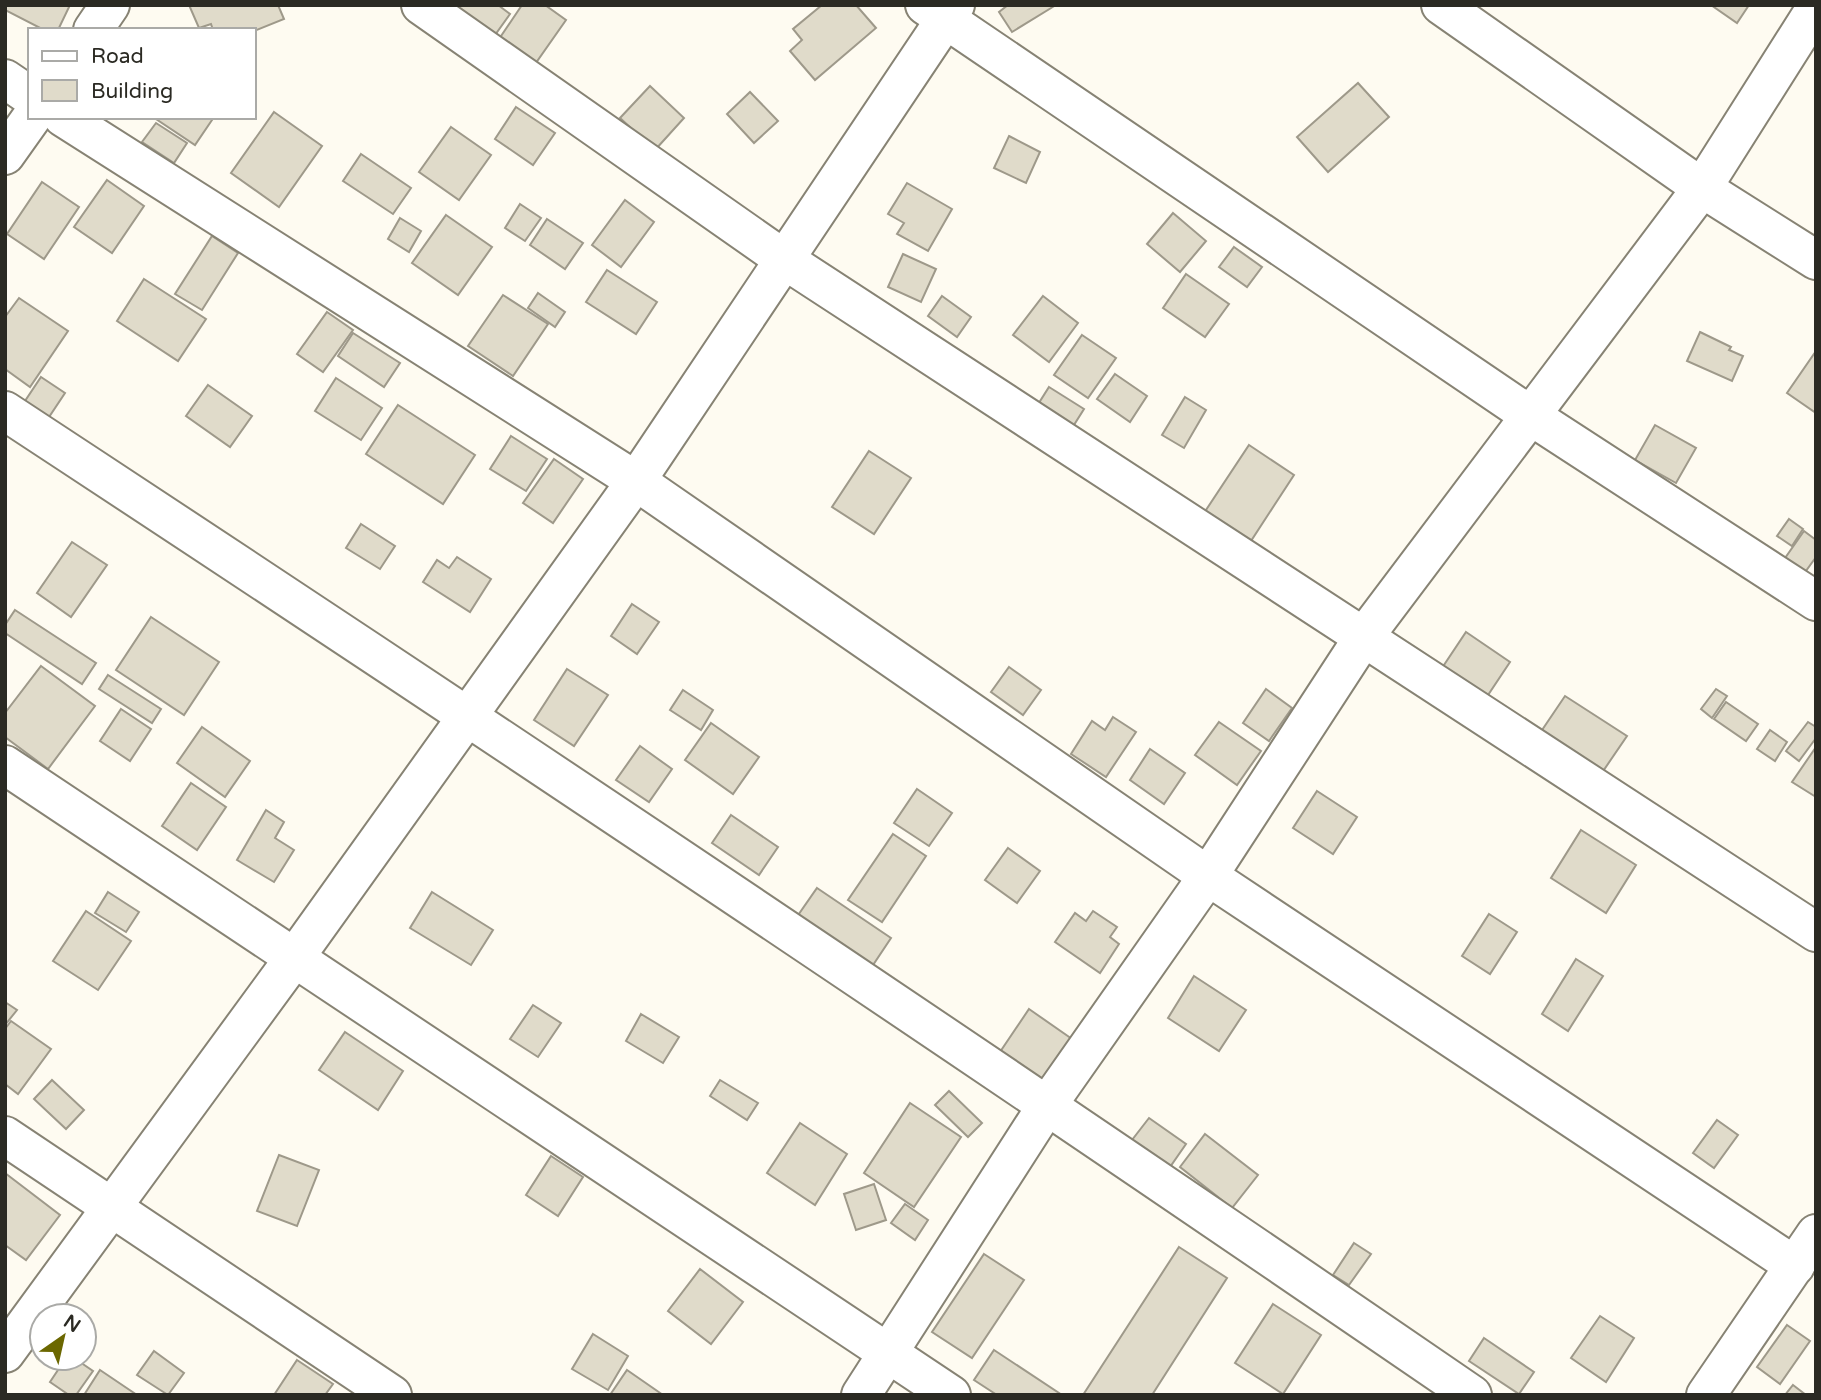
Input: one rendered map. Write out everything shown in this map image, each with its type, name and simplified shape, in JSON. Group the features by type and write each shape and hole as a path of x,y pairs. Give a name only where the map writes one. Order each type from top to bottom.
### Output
{"street":[{"path":"94,28 110,5"},
{"path":"421,5 785,260 1816,932"},
{"path":"1441,5 1702,188 1816,260"},
{"path":"861,1395 1048,1104 1208,876 1363,638 1702,188 1816,8"},
{"path":"5,1353 295,957 636,481 785,260 942,10 1531,416 1816,601"},
{"path":"5,79 28,95"},
{"path":"5,155 31,119"},
{"path":"66,119 636,481 1208,876 1795,1266"},
{"path":"5,411 467,715 1048,1104 1472,1395"},
{"path":"5,765 951,1395"},
{"path":"5,1136 392,1395"},
{"path":"1706,1395 1816,1234"}],"building":[{"path":"5,5 70,5 59,28 40,28 5,10"},
{"path":"189,5 278,5 284,19 256,30 256,28 212,28 211,24 199,28"},
{"path":"446,5 498,5 510,14 490,42"},
{"path":"522,5 545,5 566,20 533,67 497,42"},
{"path":"822,5 856,5 876,28 815,80 790,51 802,40 793,29"},
{"path":"1008,5 1056,5 1012,32 999,12"},
{"path":"1711,5 1749,5 1737,23"},
{"path":"1358,83 1389,117 1328,172 1297,137"},
{"path":"650,86 684,118 655,150 620,118"},
{"path":"750,92 778,121 754,143 727,114"},
{"path":"516,107 555,133 533,165 495,139"},
{"path":"274,112 322,146 279,207 231,173"},
{"path":"156,119 213,119 195,145"},
{"path":"156,123 187,143 174,163 142,142"},
{"path":"451,127 491,155 459,200 419,172"},
{"path":"1009,136 1040,152 1026,183 994,168"},
{"path":"361,154 411,188 393,214 343,181"},
{"path":"107,180 144,206 112,253 74,227"},
{"path":"42,182 79,207 44,259 7,234"},
{"path":"907,183 952,209 928,251 897,234 904,223 888,214"},
{"path":"625,200 654,222 621,267 592,245"},
{"path":"520,204 541,218 525,241 505,228"},
{"path":"1173,213 1206,241 1180,272 1147,244"},
{"path":"446,215 492,247 458,295 412,263"},
{"path":"400,218 421,231 409,252 388,239"},
{"path":"547,219 583,243 565,269 530,245"},
{"path":"212,236 238,253 202,310 175,294"},
{"path":"1234,247 1262,267 1247,287 1219,267"},
{"path":"903,254 936,269 921,302 888,287"},
{"path":"607,270 657,302 636,334 586,302"},
{"path":"1186,274 1229,304 1205,337 1163,308"},
{"path":"144,279 206,319 178,361 117,321"},
{"path":"538,293 565,312 555,327 528,308"},
{"path":"503,295 548,324 513,376 468,346"},
{"path":"942,296 971,317 957,337 928,316"},
{"path":"1043,296 1078,323 1049,362 1013,335"},
{"path":"19,298 68,331 30,387 5,369 5,317"},
{"path":"327,312 353,330 323,372 297,354"},
{"path":"1700,332 1743,356 1732,381 1687,361"},
{"path":"353,333 400,363 384,387 338,356"},
{"path":"1082,335 1116,358 1088,398 1054,375"},
{"path":"1816,351 1816,413 1787,393"},
{"path":"1115,374 1147,396 1130,422 1097,399"},
{"path":"41,377 65,393 45,423 21,407"},
{"path":"336,378 382,408 361,440 315,411"},
{"path":"208,385 252,416 230,447 186,416"},
{"path":"1049,387 1084,409 1072,428 1037,406"},
{"path":"1185,397 1206,410 1184,448 1162,435"},
{"path":"398,405 475,455 443,504 366,454"},
{"path":"1655,425 1696,448 1676,483 1635,460"},
{"path":"511,436 547,459 526,491 490,469"},
{"path":"1249,445 1294,475 1249,544 1204,513"},
{"path":"869,451 911,478 874,534 832,507"},
{"path":"554,459 583,479 553,523 523,503"},
{"path":"1789,519 1803,529 1792,546 1777,536"},
{"path":"361,524 395,546 380,569 346,548"},
{"path":"1804,531 1816,540 1816,557 1803,575 1783,561"},
{"path":"72,542 107,565 71,617 37,593"},
{"path":"457,557 491,579 470,612 423,582 437,560 449,568"},
{"path":"632,604 659,622 637,654 611,636"},
{"path":"15,610 96,663 82,684 5,633 5,625"},
{"path":"151,617 219,662 184,715 116,670"},
{"path":"1466,632 1510,662 1486,698 1442,668"},
{"path":"41,666 95,706 48,769 5,737 5,713"},
{"path":"1009,667 1041,690 1023,715 991,692"},
{"path":"567,669 608,695 574,746 534,720"},
{"path":"108,675 161,709 152,723 99,689"},
{"path":"1266,689 1292,708 1269,741 1243,723"},
{"path":"1716,689 1727,696 1712,718 1701,709"},
{"path":"683,690 713,710 701,730 670,710"},
{"path":"1565,696 1627,736 1597,780 1536,739"},
{"path":"1726,702 1758,724 1746,741 1714,719"},
{"path":"121,709 151,729 130,761 100,741"},
{"path":"1113,717 1136,732 1106,777 1071,754 1092,721 1105,730"},
{"path":"1219,722 1261,751 1237,785 1195,755"},
{"path":"1808,722 1816,727 1816,738 1799,761 1786,751"},
{"path":"711,723 759,757 733,794 685,760"},
{"path":"202,727 250,761 225,797 177,763"},
{"path":"1770,730 1787,742 1775,761 1757,749"},
{"path":"640,746 672,769 649,802 616,780"},
{"path":"1816,747 1816,797 1792,782"},
{"path":"1150,749 1185,773 1164,804 1130,780"},
{"path":"191,783 226,807 197,850 162,826"},
{"path":"917,789 952,813 929,846 894,823"},
{"path":"1317,791 1357,817 1333,854 1293,828"},
{"path":"266,810 284,822 275,838 294,850 274,882 237,860"},
{"path":"731,815 778,847 759,875 712,843"},
{"path":"1581,830 1636,865 1606,913 1551,878"},
{"path":"893,834 926,856 882,922 848,900"},
{"path":"1008,848 1040,871 1017,903 985,880"},
{"path":"817,888 891,938 869,971 794,921"},
{"path":"108,892 139,912 126,932 95,913"},
{"path":"432,892 493,930 471,965 410,928"},
{"path":"86,911 131,941 98,990 53,961"},
{"path":"1093,911 1117,927 1110,937 1119,944 1100,973 1055,942 1075,913 1086,921"},
{"path":"1489,914 1517,932 1490,974 1462,956"},
{"path":"1576,959 1603,976 1568,1031 1542,1014"},
{"path":"1194,976 1246,1010 1219,1051 1168,1018"},
{"path":"5,1002 17,1010 5,1025"},
{"path":"533,1005 561,1023 538,1057 510,1039"},
{"path":"1029,1009 1072,1039 1043,1082 1000,1052"},
{"path":"641,1014 679,1037 663,1063 626,1041"},
{"path":"11,1021 51,1049 18,1094 5,1084 5,1029"},
{"path":"345,1032 403,1071 378,1110 319,1070"},
{"path":"52,1080 84,1110 66,1129 34,1099"},
{"path":"720,1080 758,1103 747,1120 710,1096"},
{"path":"949,1091 982,1123 968,1137 935,1105"},
{"path":"910,1103 961,1137 914,1207 864,1173"},
{"path":"1149,1118 1186,1144 1170,1167 1132,1140"},
{"path":"1717,1120 1738,1135 1714,1168 1693,1153"},
{"path":"800,1123 847,1154 815,1205 767,1173"},
{"path":"1205,1134 1258,1175 1232,1208 1180,1167"},
{"path":"279,1155 319,1170 297,1226 257,1211"},
{"path":"551,1156 583,1177 558,1216 526,1195"},
{"path":"5,1173 60,1215 26,1260 5,1245"},
{"path":"874,1184 886,1220 856,1230 844,1194"},
{"path":"905,1204 928,1220 915,1240 891,1223"},
{"path":"1354,1243 1371,1254 1349,1285 1333,1275"},
{"path":"1179,1247 1227,1278 1152,1395 1083,1395"},
{"path":"984,1254 1024,1280 972,1358 932,1332"},
{"path":"700,1269 743,1302 711,1344 668,1311"},
{"path":"1273,1304 1321,1335 1283,1394 1235,1363"},
{"path":"1600,1316 1634,1338 1606,1382 1571,1358"},
{"path":"1787,1325 1810,1341 1780,1384 1757,1367"},
{"path":"593,1334 628,1356 608,1390 572,1369"},
{"path":"1484,1338 1534,1372 1519,1394 1469,1361"},
{"path":"994,1350 1062,1395 997,1395 974,1380"},
{"path":"154,1351 184,1373 168,1395 137,1375"},
{"path":"297,1360 333,1384 325,1395 274,1395"},
{"path":"100,1370 137,1395 84,1395"},
{"path":"627,1370 663,1395 610,1395"},
{"path":"57,1372 92,1372 76,1395 69,1395 50,1382"},
{"path":"1793,1385 1806,1395 1785,1395"}]}
